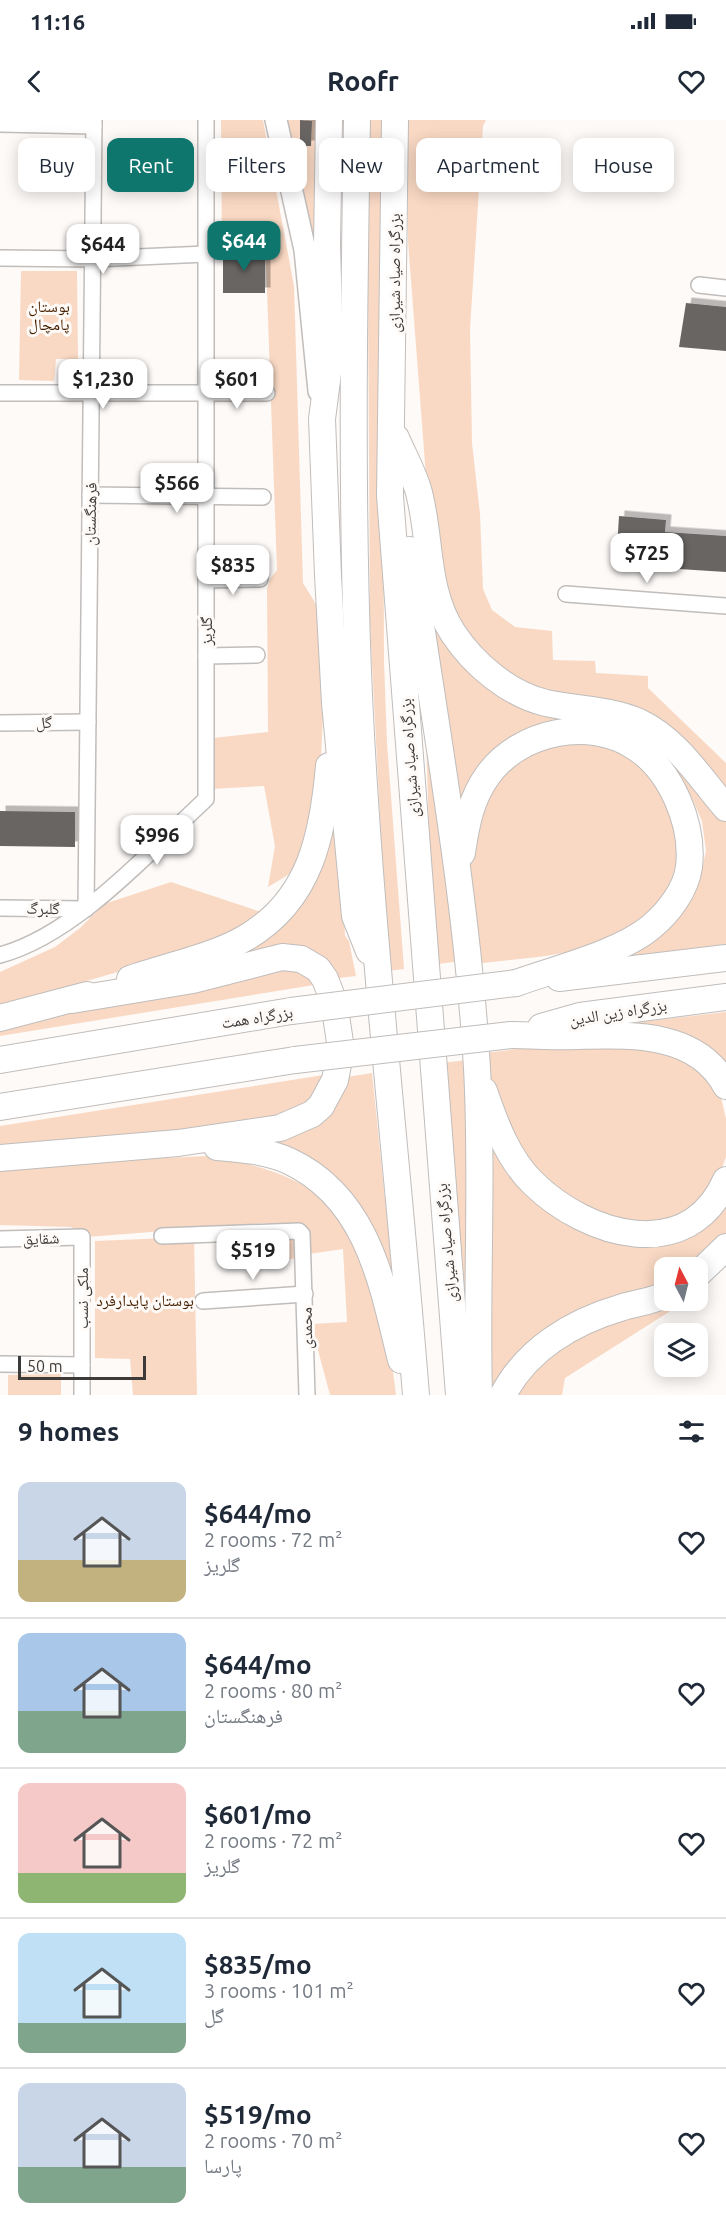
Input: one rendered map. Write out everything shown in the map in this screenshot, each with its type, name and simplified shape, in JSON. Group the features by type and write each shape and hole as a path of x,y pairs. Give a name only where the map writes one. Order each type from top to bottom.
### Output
{"highway":[{"path":"329,120 327,244 330,357 322,419 335,703 355,916 378,974"},
{"path":"357,120 352,429 358,673 378,974 416,1395"},
{"name":"بزرگراه صیاد شیرازی","path":"395,120 393,431 390,496 459,1395"},
{"path":"393,431 420,496 426,548 439,605 451,631 464,648 509,687 527,696 547,703 617,714 641,723 675,747 726,808"},
{"path":"393,431 460,893 477,1068 480,1242 479,1395"},
{"path":"72,1000 246,938 265,924 292,896 320,840 335,703"},
{"path":"460,893 467,823 478,793 497,764 531,741 577,730 615,736 636,748 658,768 674,792 683,816 688,843 689,869 673,906 650,928 627,943 516,983"},
{"path":"0,1018 72,1000 193,980 282,957 301,959 318,969 334,1002 340,1049 335,1080 321,1106 312,1114 280,1128 178,1143 0,1158"},
{"path":"516,983 726,958"},
{"name":"بزرگراه همت","path":"0,1060 291,1011 516,983"},
{"name":"بزرگراه زین الدین","path":"512,1035 580,1016 726,997"},
{"path":"0,1107 295,1060 512,1035 635,1035 657,1039 685,1047 698,1055 712,1067 726,1086"},
{"path":"477,1068 500,1133 526,1174 556,1202 598,1227 626,1235 676,1229 702,1214 714,1201 726,1180"},
{"path":"178,1143 241,1150 288,1160 327,1185 350,1210 366,1237 381,1278 410,1395"},
{"path":"708,1264 726,1247"},
{"path":"503,1395 525,1362 556,1337 590,1319 654,1298"}],"main road":[{"path":"276,120 305,250 322,419"}],"street":[{"name":"گلریز","path":"0,955 39,940 86,909 206,800 206,120"},
{"path":"0,124 94,123"},
{"name":"فرهنگستان","path":"86,909 94,123"},
{"path":"0,258 93,259 206,254"},
{"path":"699,285 726,288"},
{"path":"0,393 267,393"},
{"path":"90,495 263,497"},
{"path":"206,580 260,579"},
{"path":"567,594 726,606"},
{"path":"206,656 257,655"},
{"name":"گل","path":"0,723 88,722"},
{"name":"گلبرگ","path":"0,908 86,909"},
{"name":"محمدی","path":"162,1236 295,1229 302,1234 307,1395"},
{"name":"شقایق","path":"0,1239 82,1236"},
{"name":"ملکی نسب","path":"82,1236 82,1395"},
{"path":"203,1301 305,1294"},
{"path":"0,1364 82,1365"}],"green space":[{"path":"221,120 263,120 266,138 221,138"},
{"path":"282,120 324,120 324,138 319,138 319,192 324,192 325,308 298,192 307,192 307,138 286,138"},
{"path":"367,120 382,120 382,138 367,138"},
{"path":"408,120 486,120 482,138 416,138 416,192 479,192 470,329 472,443 480,514 483,589 492,610 515,627 552,631 553,660 595,661 596,673 648,676 648,688 726,763 726,797 597,704 509,679 453,622 431,542 408,241"},
{"path":"222,192 276,192 294,286 303,583 322,614 324,693 320,780 306,854 288,875 268,887 275,846 264,786 211,789 213,738 268,732 267,589 270,579 277,570 266,263 263,247 222,248"},
{"path":"367,192 382,192 384,662 387,743 404,969 388,971 370,625"},
{"name":"بوستان پامچال","path":"21,271 77,271 78,359 56,359 54,381 19,380"},
{"path":"419,533 459,656 653,737 726,818 726,944 600,960 691,895 701,873 706,851 702,821 689,792 674,770 656,753 544,729 462,818"},
{"path":"425,702 461,961 438,964 427,835 429,832"},
{"path":"550,744 597,746 619,752 645,769 666,798 673,816 677,834 674,871 668,888 645,919 609,941 564,953 475,964 468,855 479,804 504,768"},
{"path":"335,772 345,936 349,941 356,976 331,979 325,968 218,960 273,929"},
{"path":"171,882 258,911 271,910 259,922 173,956 0,1006 0,972 55,947 80,928 104,904"},
{"path":"292,962 320,984 0,1036 0,1027"},
{"path":"726,1012 726,1080 716,1067 580,1029"},
{"path":"559,1044 682,1050 719,1089 726,1119 726,1157 709,1194 669,1223 617,1225 540,1178 494,1104 484,1053"},
{"path":"468,1060 472,1395 441,1063"},
{"path":"372,1073 397,1316 326,1172 301,1153 264,1140 340,1078"},
{"path":"330,1074 322,1094 281,1124 0,1150 0,1126"},
{"path":"485,1109 519,1175 650,1240 726,1190 726,1236 708,1257 654,1257 654,1293 508,1375 486,1395"},
{"path":"206,1156 252,1165 295,1181 332,1206 347,1223 360,1243 367,1260 385,1330 396,1395 330,1395 311,1324 347,1322 343,1249 309,1254 309,1258 267,1260 266,1223 87,1237 71,1227 0,1225 0,1166"},
{"name":"بوستان پایدارفرد","path":"194,1237 197,1395 133,1395 130,1359 95,1358 95,1241"},
{"path":"654,1306 654,1311 670,1311 565,1378 562,1395 511,1395 570,1336"},
{"path":"61,1374 61,1395 8,1395 8,1375"}],"building":[{"path":"300,120 312,121 311,146 307,146 307,138 300,138"},
{"path":"223,250 265,251 265,293 223,293"},
{"path":"686,303 726,307 726,351 679,347"},
{"path":"619,516 666,520 665,532 726,536 726,572 616,565"},
{"path":"0,811 75,812 75,847 0,846"}]}
